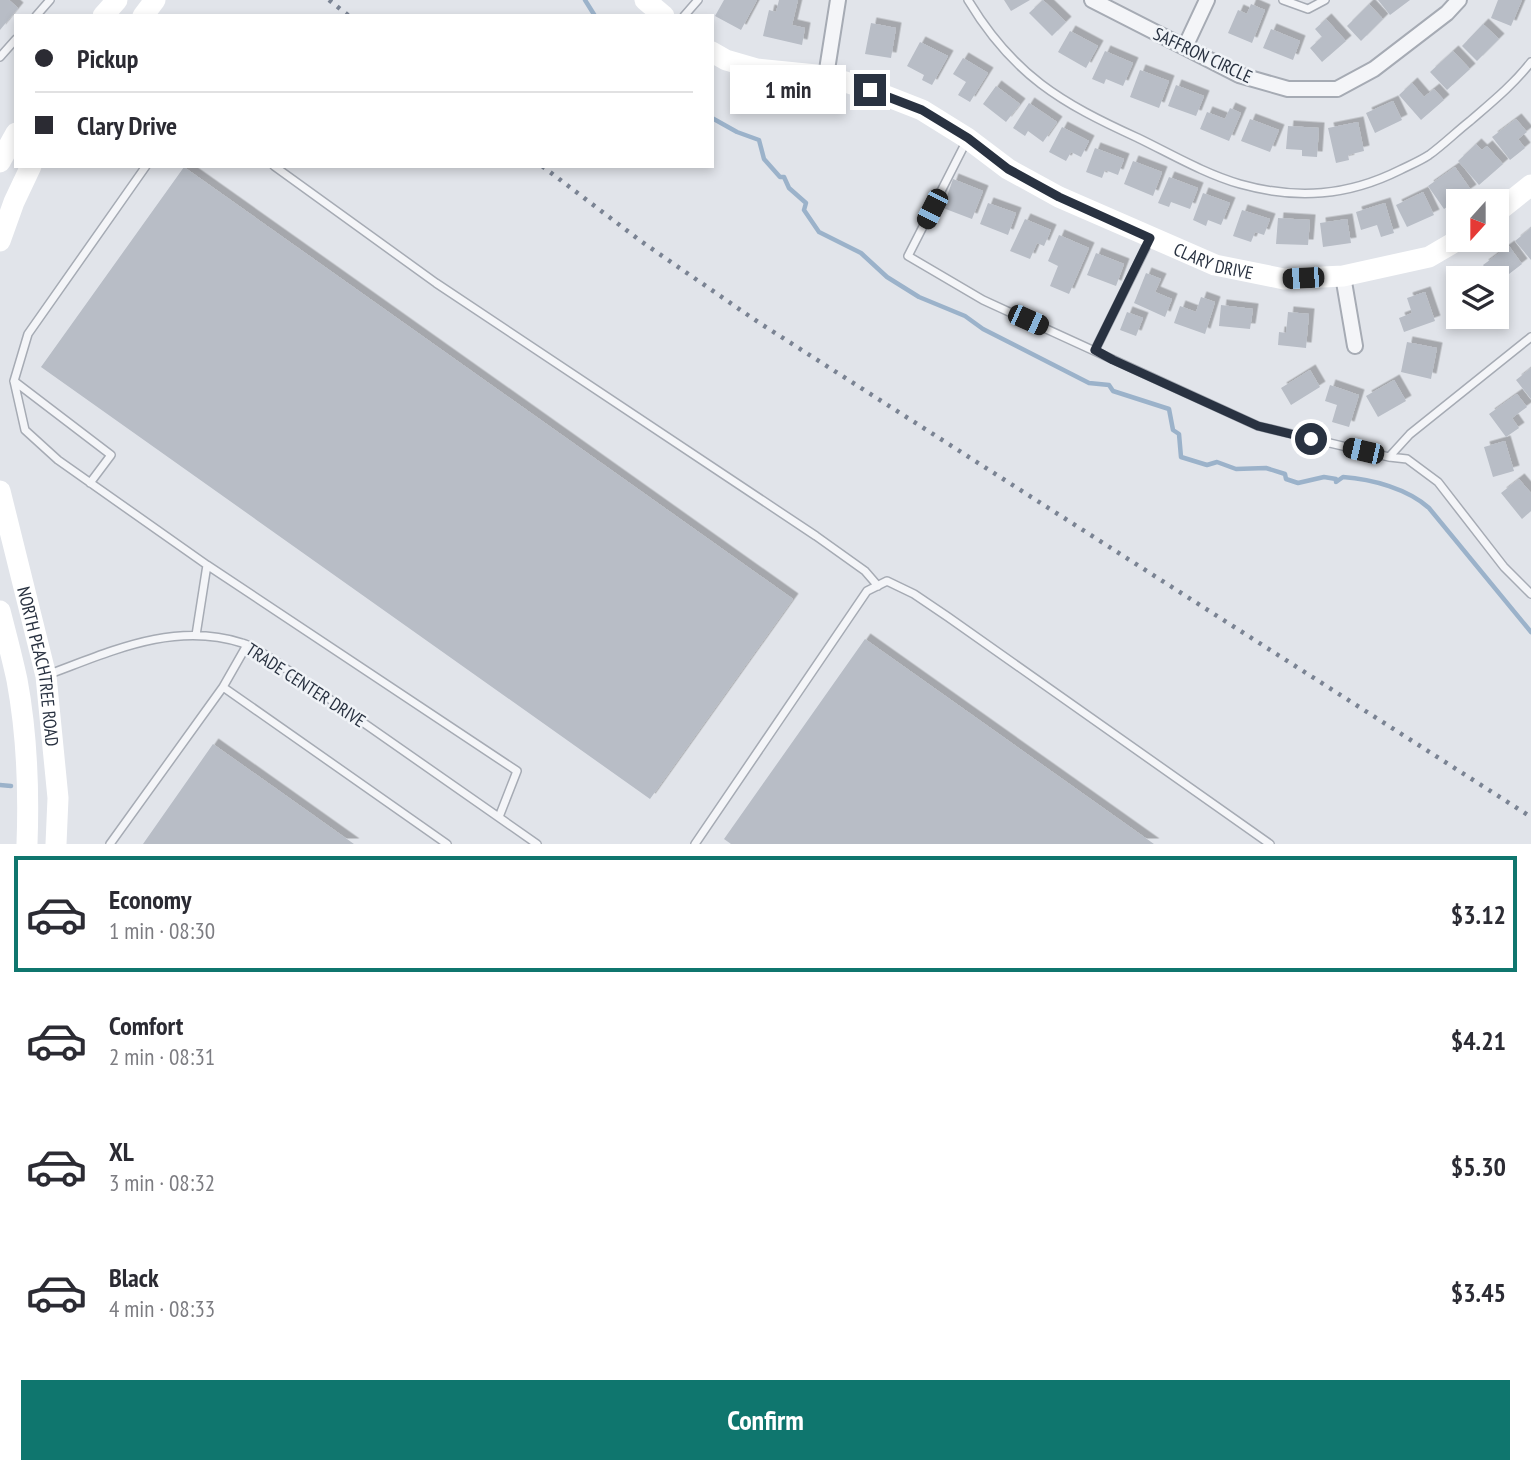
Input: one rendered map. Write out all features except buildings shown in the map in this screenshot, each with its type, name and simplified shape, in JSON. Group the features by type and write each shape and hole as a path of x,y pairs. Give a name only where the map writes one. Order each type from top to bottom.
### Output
{"street":[{"path":"645,0 662,14"},
{"path":"826,76 838,0"},
{"name":"SAFFRON CIRCLE","path":"1092,0 1239,75 1288,89 1337,89 1374,69 1447,13 1459,0"},
{"path":"1185,47 1207,0"},
{"name":"CLARY DRIVE","path":"714,53 726,60 757,69 826,76 922,110 968,138 1008,169 1059,197 1215,265 1284,279 1343,276 1429,257 1446,247"},
{"path":"0,162 14,137"},
{"path":"0,241 30,168"},
{"path":"1509,203 1531,185"},
{"path":"1343,276 1355,346"},
{"name":"NORTH PEACHTREE ROAD","path":"0,491 46,676 58,798 56,844"},
{"name":"NORTH PEACHTREE ROAD","path":"0,611 17,682 29,795 27,844"},
{"path":"17,682 46,676"}],"lane":[{"path":"686,14 698,0"},
{"path":"968,0 1013,62 1060,98 1213,174 1240,184 1300,195 1352,189 1379,180 1428,156 1511,86 1531,62"},
{"path":"1283,0 1308,9 1325,0"},
{"path":"0,57 14,41"},
{"path":"968,138 908,257 984,300 1258,426 1407,459 1438,482 1504,567 1531,594"},
{"path":"145,168 28,334 14,381 25,430 58,460 207,565 517,771 499,817"},
{"path":"277,168 436,283 816,536 865,571 878,586"},
{"path":"1095,350 1150,238"},
{"path":"1389,457 1410,434 1531,337"},
{"path":"14,381 111,455 90,483"},
{"path":"196,635 207,565"},
{"path":"695,844 867,591 887,581 914,594 948,617 1270,844"},
{"name":"TRADE CENTER DRIVE","path":"46,676 157,637 196,635 247,645 275,661 537,844"},
{"path":"110,844 223,687 247,645"},
{"path":"223,687 447,844"}],"waterway":[{"path":"585,0 594,14"},
{"path":"714,119 759,140 764,159 806,203 804,210 819,232 861,253 887,277 919,297 965,316 983,329 1089,383 1109,385 1113,391 1169,409 1173,430 1179,434 1181,457 1207,465 1217,462 1236,469 1266,468 1285,474 1286,479 1298,483 1324,477 1336,479 1336,482 1343,477 1366,480 1411,495 1429,508 1531,632"},
{"path":"0,785 11,786"}],"railway":[{"path":"329,0 346,14"},
{"path":"545,168 642,242 758,322 1531,817"}],"route":[{"path":"870,90 922,110 968,138 1008,169 1059,197 1150,238 1095,350 1258,426 1311,439"}]}
